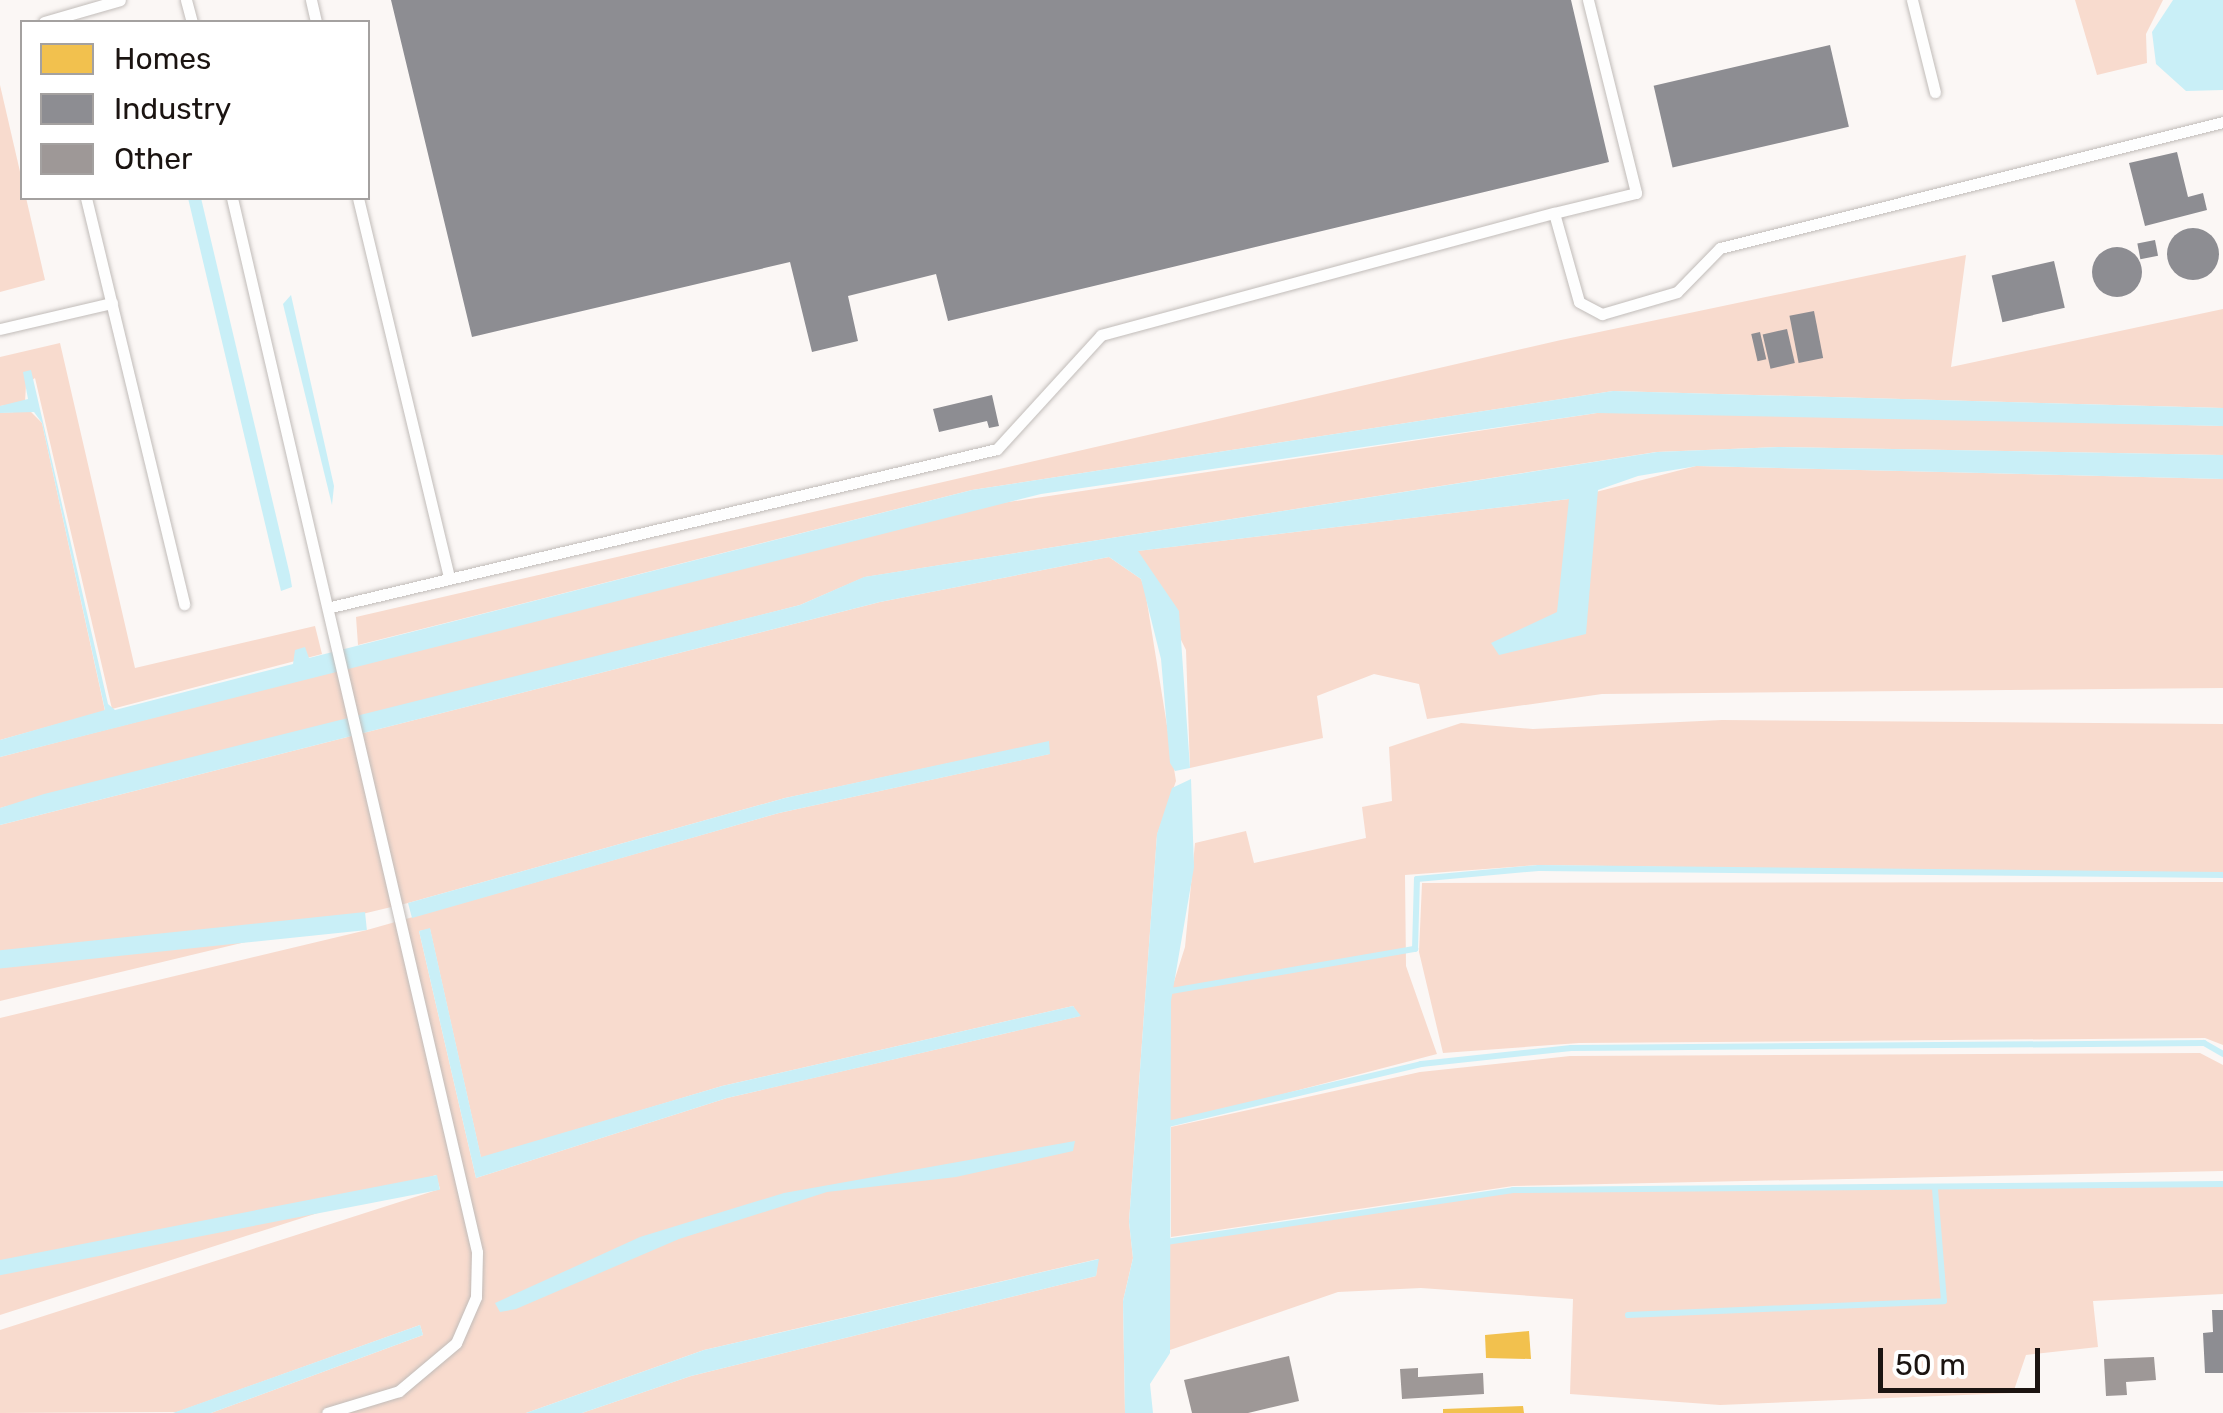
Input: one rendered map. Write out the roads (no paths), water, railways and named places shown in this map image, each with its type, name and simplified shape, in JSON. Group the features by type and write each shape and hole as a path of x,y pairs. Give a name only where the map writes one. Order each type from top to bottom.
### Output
{"lane":[{"path":"51,20 120,0"},
{"path":"331,607 997,449 1101,335 1636,192 1588,0"},
{"path":"1912,0 1935,92"},
{"path":"1554,212 1579,302 1602,314 1677,292 1720,248 2223,122"},
{"path":"86,200 184,604"},
{"path":"232,200 331,607 336,643 477,1252 476,1297 456,1343 399,1391 326,1413"},
{"path":"358,200 449,578"},
{"path":"0,329 112,303"}],"water":[{"path":"2173,0 2223,0 2223,90 2186,91 2156,64 2152,32"},
{"path":"188,200 201,200 290,575 292,587 281,591"},
{"path":"291,295 334,486 332,505 283,304"},
{"path":"31,370 108,704 115,710 293,664 295,650 305,647 309,658 972,490 1613,391 2223,408 2223,426 1597,413 1041,494 0,757 0,740 105,710 42,423 34,412 0,413 0,406 28,399 23,372"},
{"path":"1779,447 2223,455 2223,479 1697,466 1638,476 1598,490 1586,634 1499,655 1491,643 1557,612 1569,499 1138,551 1179,611 1190,768 1175,771 1170,763 1161,659 1141,579 1109,557 880,602 0,825 0,808 44,794 800,605 864,577 1657,452"},
{"path":"1049,741 1050,754 779,813 412,918 408,903 785,798"},
{"path":"1191,779 1194,867 1171,1001 1170,1353 1150,1384 1153,1413 1125,1413 1123,1301 1133,1258 1129,1222 1157,834 1172,788"},
{"path":"365,912 367,930 0,968 0,950"},
{"path":"430,928 481,1157 722,1086 1073,1006 1081,1016 727,1098 476,1178 419,931"},
{"path":"1075,1141 1073,1151 956,1177 827,1192 679,1239 516,1309 500,1312 495,1303 640,1237 784,1193"},
{"path":"437,1175 440,1190 0,1275 0,1260"},
{"path":"1099,1259 1096,1276 691,1376 582,1413 526,1413 704,1350"},
{"path":"420,1325 423,1335 211,1413 173,1413"}],"waterway":[{"path":"1171,991 1415,949 1417,879 1539,868 2223,875"},
{"path":"1168,1124 1421,1064 1571,1048 2204,1043 2223,1054"},
{"path":"1166,1242 1513,1190 2223,1184"},
{"path":"1628,1315 1944,1301 1935,1189"}]}
